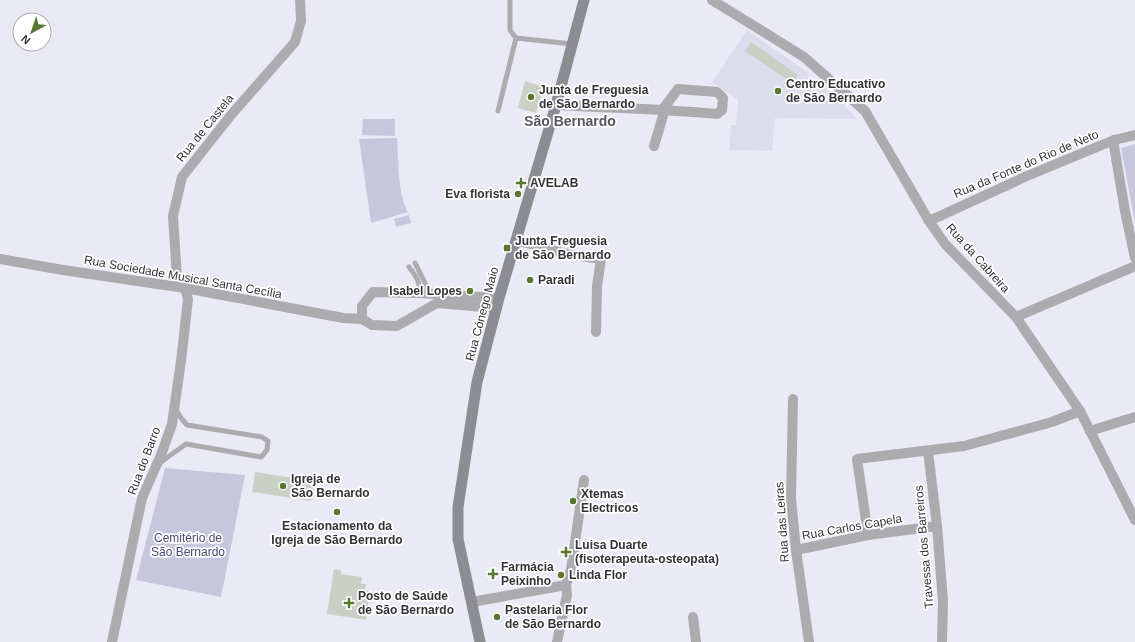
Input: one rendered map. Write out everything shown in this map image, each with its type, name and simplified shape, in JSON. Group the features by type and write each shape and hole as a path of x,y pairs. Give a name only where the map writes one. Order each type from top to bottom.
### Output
{"main road":[{"name":"Rua Cónego Maio","path":"480,642 458,539 458,507 476,382 556,105 584,0"}],"street":[{"name":"Rua de Castela","path":"185,288 177,278 173,216 182,177 231,115 295,42 301,21 300,0"},
{"name":"Rua da Cabreira","path":"712,0 804,57 865,111 929,221 945,244 1016,317 1080,411 1135,520"},
{"path":"556,105 646,110 663,109 717,114 722,110 722,98 717,92 678,89 663,109 663,116 654,146"},
{"name":"Rua da Fonte do Rio de Neto","path":"929,221 1027,176 1114,140 1135,135"},
{"path":"1114,140 1125,211 1135,258"},
{"path":"516,240 567,254 601,259 597,286 596,332"},
{"name":"Rua Sociedade Musical Santa Cecília","path":"0,259 185,288 343,318 362,318 372,325 397,326 437,303 498,303"},
{"path":"1016,317 1135,266"},
{"name":"Rua do Barro","path":"112,642 142,498 157,465 172,424 188,299 185,288"},
{"path":"362,318 362,306 373,292 430,293 498,303"},
{"name":"Rua das Leiras","path":"793,399 791,498 796,550 809,642"},
{"path":"868,535 857,459 964,446 1052,422 1080,411"},
{"path":"1090,431 1135,417"},
{"name":"Travessa dos Barreiros","path":"928,450 937,526 943,601 942,642"},
{"path":"557,642 567,596 566,585 571,570 584,480"},
{"name":"Rua Carlos Capela","path":"796,550 868,535 937,526"},
{"path":"472,602 566,585"},
{"path":"693,617 696,642"}],"lane":[{"path":"510,0 510,30 516,38 573,44"},
{"path":"498,111 516,38"},
{"path":"415,263 430,293"},
{"path":"409,267 416,276 420,286 419,293"},
{"path":"157,465 186,444 261,457 267,450 268,441 262,437 187,425 174,406"}],"shaded area":[{"name":"Centro Educativo de São Bernardo","path":"747,30 810,74 808,77 820,87 822,85 836,95 857,119 775,118 772,151 729,150 731,125 736,125 738,100 712,82"}],"green space":[{"path":"363,119 395,119 395,136 362,135"},
{"path":"397,138 400,186 404,204 408,212 371,223 359,139"},
{"path":"1135,144 1135,223 1121,148"},
{"path":"409,215 411,223 396,227 394,219"},
{"name":"Cemitério de São Bernardo","path":"165,468 245,475 221,597 136,580"}],"building":[{"path":"751,42 798,75 792,83 745,51"},
{"name":"Junta de Freguesia de São Bernardo","path":"525,81 544,87 536,113 518,108"},
{"name":"Igreja de São Bernardo","path":"255,472 314,481 311,501 252,492"},
{"name":"Posto de Saúde de São Bernardo","path":"334,569 341,570 341,574 362,577 361,584 366,584 365,590 370,591 366,620 327,614"}],"place":[{"name":"Centro Educativo de São Bernardo","path":"778,91"},
{"name":"Junta de Freguesia de São Bernardo","path":"531,97"},
{"name":"AVELAB","path":"521,183"},
{"name":"Eva florista","path":"518,194"},
{"name":"Junta Freguesia de São Bernardo","path":"507,248"},
{"name":"Paradi","path":"530,280"},
{"name":"Isabel Lopes","path":"470,291"},
{"name":"Igreja de São Bernardo","path":"283,486"},
{"name":"Xtemas Electricos","path":"573,501"},
{"name":"Estacionamento da Igreja de São Bernardo","path":"337,512"},
{"name":"Luisa Duarte (fisoterapeuta-osteopata)","path":"566,552"},
{"name":"Farmácia Peixinho","path":"493,574"},
{"name":"Linda Flor","path":"561,575"},
{"name":"Posto de Saúde de São Bernardo","path":"349,603"},
{"name":"Pastelaria Flor de São Bernardo","path":"497,617"}],"district":[{"name":"São Bernardo","path":"570,121"}]}
